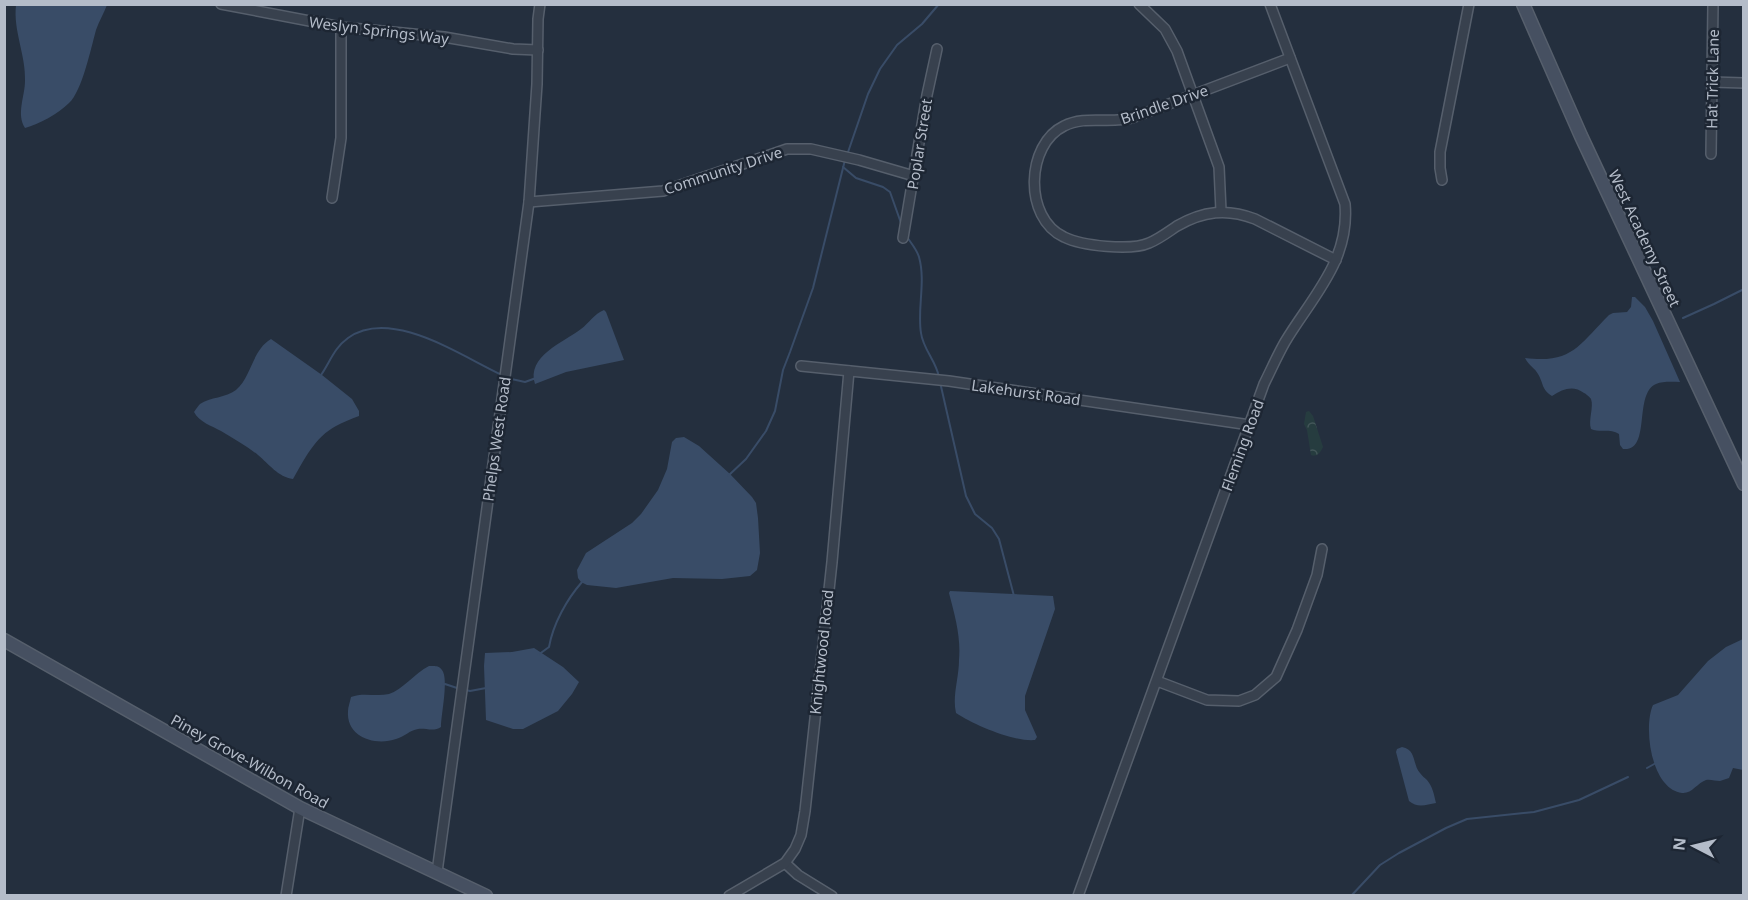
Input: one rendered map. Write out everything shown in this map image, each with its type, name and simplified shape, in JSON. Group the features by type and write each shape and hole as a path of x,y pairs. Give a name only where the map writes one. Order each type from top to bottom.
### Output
{"street":[{"name":"Weslyn Springs Way","path":"222,4 341,27 444,37 513,49 538,50"},
{"name":"Phelps West Road","path":"437,872 529,202 540,4"},
{"path":"1139,4 1172,39 1219,167 1221,211"},
{"name":"Fleming Road","path":"1078,896 1264,384 1285,342 1311,304 1336,260 1346,228 1345,204 1270,4"},
{"path":"1442,180 1440,152 1469,4"},
{"name":"West Academy Street","path":"1523,4 1581,136 1743,484"},
{"name":"Hat Trick Lane","path":"1711,154 1713,4"},
{"path":"332,198 341,138 341,27"},
{"name":"Poplar Street","path":"903,238 927,95 937,50"},
{"name":"Brindle Drive","path":"1290,58 1121,121 1083,120 1062,126 1046,141 1039,156 1035,201 1047,225 1055,233 1073,241 1118,247 1141,246 1195,217 1221,211 1256,219 1336,260"},
{"path":"1712,82 1743,83"},
{"name":"Community Drive","path":"529,202 663,190 787,149 811,149 914,176"},
{"name":"Lakehurst Road","path":"801,366 948,381 1250,425"},
{"name":"Knightwood Road","path":"729,896 785,863 801,835 832,562 849,371"},
{"path":"1157,681 1207,700 1239,701 1255,696 1276,677 1297,630 1317,575 1322,549"},
{"name":"Piney Grove-Wilbon Road","path":"4,640 300,808 486,896"},
{"path":"286,896 300,808"},
{"path":"785,863 798,875 831,896"}],"green space":[{"path":"1309,411 1313,416 1323,447 1317,455 1311,455 1304,424 1306,412"}],"water":[{"path":"16,5 107,5 96,30 86,69 74,97 54,115 25,128 21,111 25,71 16,24"},
{"path":"1632,297 1635,297 1645,307 1653,321 1680,382 1659,383 1649,390 1645,399 1637,442 1632,447 1623,449 1620,445 1619,434 1591,429 1591,398 1572,389 1552,396 1544,389 1537,372 1525,358 1554,358 1573,350 1609,315 1627,312 1631,307"},
{"path":"604,310 624,360 566,372 535,384 536,365 541,358"},
{"path":"271,339 352,399 359,411 359,416 336,426 322,436 293,479 278,473 254,452 202,421 194,412 200,404 236,390 246,378 260,350"},
{"path":"684,437 699,446 730,474 756,503 760,553 757,570 750,576 722,579 673,578 616,588 587,585 581,582 577,570 586,553 632,523 641,514 658,490 667,469 672,442 676,438"},
{"path":"950,591 1053,596 1055,609 1025,696 1025,710 1037,737 1035,740 994,732 956,713 959,643"},
{"path":"1743,639 1743,770 1733,768 1729,778 1720,781 1706,780 1686,793 1671,789 1663,781 1652,756 1649,727 1653,705 1678,695 1708,661 1726,647"},
{"path":"534,648 563,667 579,682 572,694 558,711 523,729 513,729 486,720 485,653"},
{"path":"429,666 439,667 444,675 445,689 441,727 415,730 388,741 371,740 357,734 349,720 351,697 389,694"},
{"path":"1402,747 1410,751 1418,769 1431,785 1436,803 1418,805 1409,801 1396,752"}],"waterway":[{"path":"847,155 868,94 880,69 897,45 922,24 939,4"},
{"path":"728,476 746,459 766,431 775,411 783,370 813,288 845,160"},
{"path":"843,167 856,178 883,187 890,192 901,223"},
{"path":"907,237 917,252 921,266 922,339 939,377"},
{"path":"1683,318 1744,289"},
{"path":"321,375 336,351 348,338 365,330 384,328 405,331 426,338 502,375"},
{"path":"507,378 525,382 536,378"},
{"path":"940,382 966,496 975,514 992,528 999,539 1014,596"},
{"path":"538,655 549,647 561,612 582,582"},
{"path":"443,685 460,689"},
{"path":"466,690 486,688"},
{"path":"1647,768 1656,763"},
{"path":"1351,896 1380,865 1446,828 1467,819 1534,812 1579,800 1628,777"}]}
